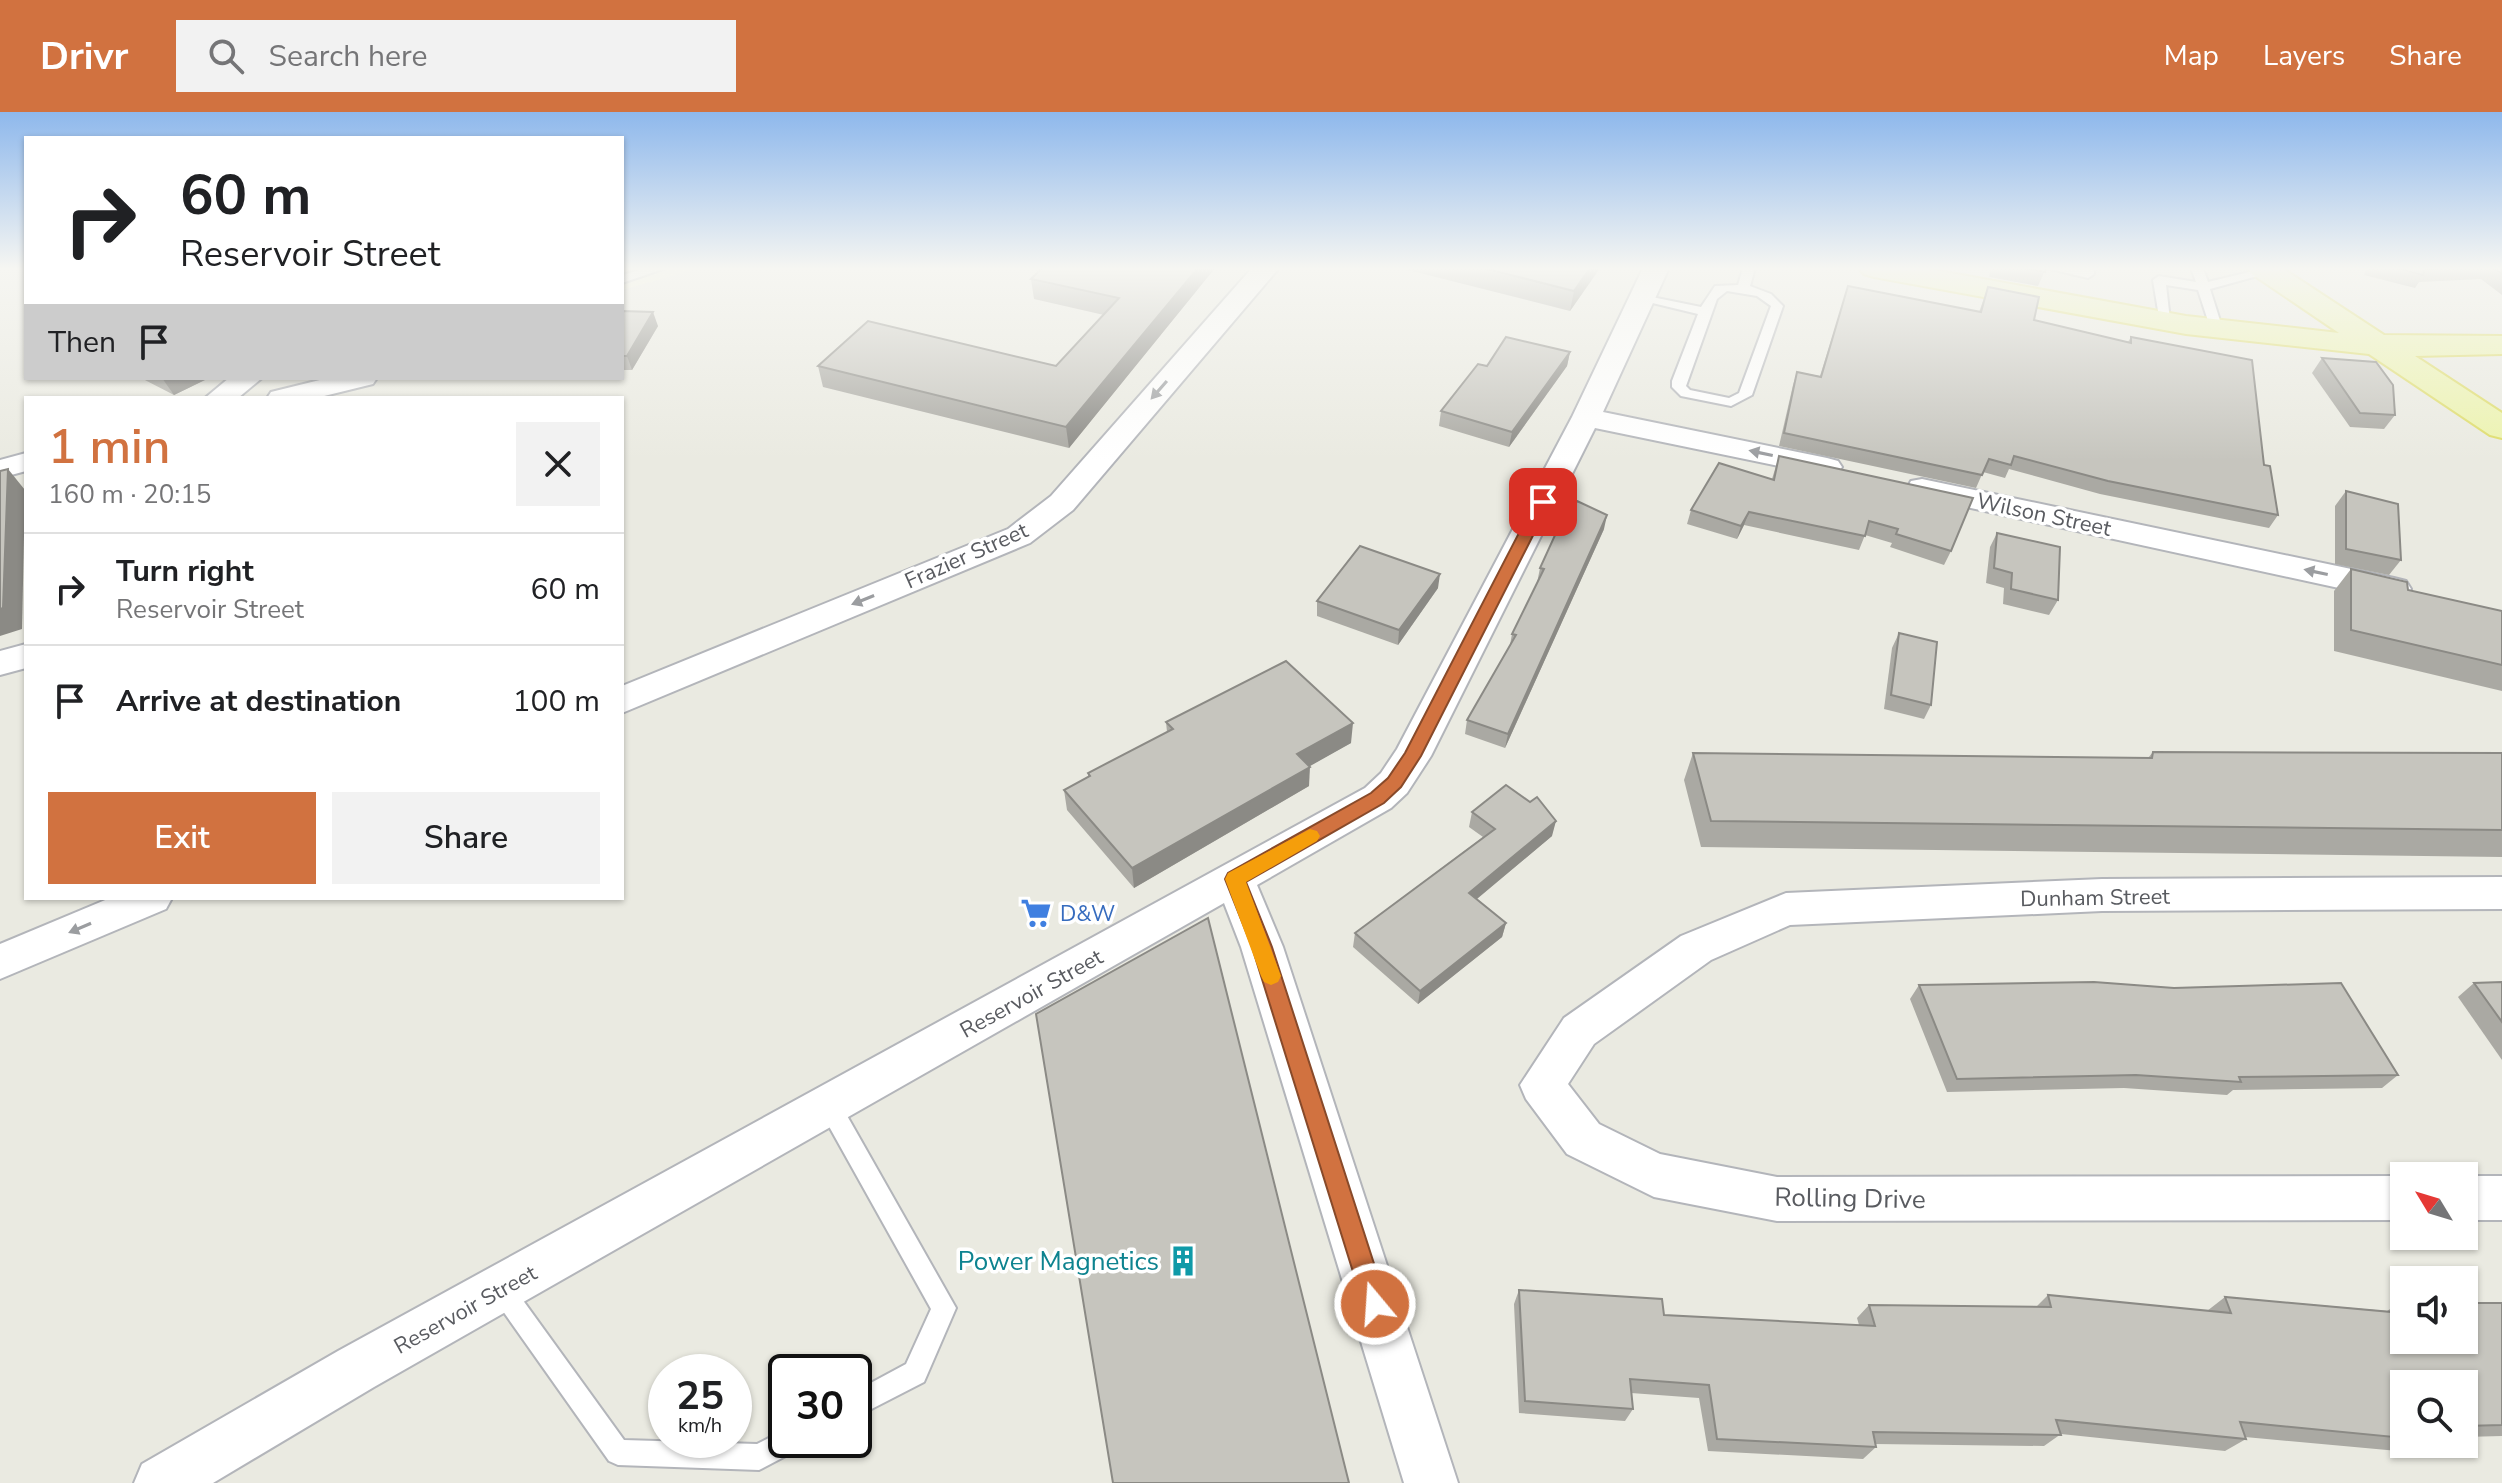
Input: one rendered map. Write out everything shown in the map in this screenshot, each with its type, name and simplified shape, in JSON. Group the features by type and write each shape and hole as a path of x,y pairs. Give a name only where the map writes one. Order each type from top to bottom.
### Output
{"main road":[{"path":"2264,332 2371,343 2502,345"},
{"path":"2355,332 2502,428"}],"street":[{"name":"Frazier Street","path":"624,699 1019,536 1062,503 1210,332"},
{"name":"Reservoir Street","path":"161,1483 1378,798 1394,783 1412,756 1586,417 1626,332"},
{"path":"222,396 245,380"},
{"path":"289,396 355,380"},
{"path":"1586,417 1862,475"},
{"path":"0,469 24,463"},
{"name":"Wilson Street","path":"1893,481 2422,595"},
{"path":"0,663 24,657"},
{"path":"1235,879 1262,947 1431,1483"},
{"name":"Dunham Street","path":"1696,948 1786,909 2102,895 2502,893"},
{"path":"0,962 147,900"},
{"name":"Rolling Drive","path":"1696,948 1579,1031 1542,1085 1583,1139 1654,1175 1777,1199 2390,1198"},
{"path":"2478,1198 2502,1198"}],"lane":[{"path":"1698,332 1679,387 1696,395 1738,401 1745,395 1768,332"},
{"path":"829,1105 944,1308 915,1373 872,1396"},
{"path":"501,1289 618,1452 759,1457 768,1452"}],"building":[{"path":"624,332 641,332 627,356 624,356"},
{"path":"856,332 914,332 1056,366 1088,332 1145,332 1066,427 818,366"},
{"path":"1834,332 2085,332 2131,343 2131,337 2252,360 2264,465 2270,466 2278,515 2108,481 2014,456 2011,465 1989,459 1982,475 1784,433 1797,372 1821,377"},
{"path":"1506,337 1570,352 1512,432 1441,411 1478,364 1487,366"},
{"path":"2322,358 2376,362 2393,385 2395,415 2360,413"},
{"path":"1779,456 1973,498 1951,551 1896,534 1898,529 1869,521 1865,536 1749,512 1741,526 1691,510 1719,463 1774,480"},
{"path":"8,469 3,608 0,609 0,471"},
{"path":"2346,491 2398,504 2401,560 2346,549"},
{"path":"1577,501 1607,515 1508,734 1467,720 1516,635 1512,634 1544,569 1540,568 1561,522 1566,524"},
{"path":"1997,533 2060,547 2058,600 2011,589 2012,573 1994,568"},
{"path":"1360,546 1440,574 1399,630 1317,601"},
{"path":"2351,569 2407,582 2408,590 2502,611 2502,665 2351,630"},
{"path":"1899,633 1937,642 1931,705 1891,695"},
{"path":"1286,661 1353,723 1297,754 1310,767 1132,868 1064,790 1090,776 1088,773 1173,729 1166,722"},
{"path":"2153,752 2502,753 2502,830 1711,821 1693,753 2152,758"},
{"path":"1506,785 1530,802 1537,797 1556,821 1469,893 1506,923 1420,991 1355,933 1495,829 1472,812"},
{"name":"Power Magnetics","path":"1208,918 1349,1483 1113,1483 1036,1014"},
{"path":"2094,982 2174,988 2341,983 2398,1075 2239,1077 2241,1082 2136,1075 1957,1079 1919,985"},
{"path":"2502,982 2502,1022 2474,983"},
{"path":"1519,1290 1662,1299 1664,1315 1875,1326 1869,1305 2051,1307 2048,1295 2231,1313 2225,1297 2390,1312 2390,1354 2478,1354 2478,1303 2502,1303 2502,1425 2478,1426 2478,1370 2390,1370 2390,1437 2240,1422 2246,1439 2056,1420 2061,1435 1873,1432 1876,1447 1717,1439 1709,1385 1630,1379 1633,1409 1525,1401"}],"slow traffic":[{"path":"1271,976 1235,879 1310,836"}],"place":[{"name":"D&W","path":"1036,913"},
{"name":"Power Magnetics","path":"1183,1261"}],"route":[{"path":"1375,1304 1262,947 1235,879 1378,798 1394,783 1412,756 1543,502"}]}
